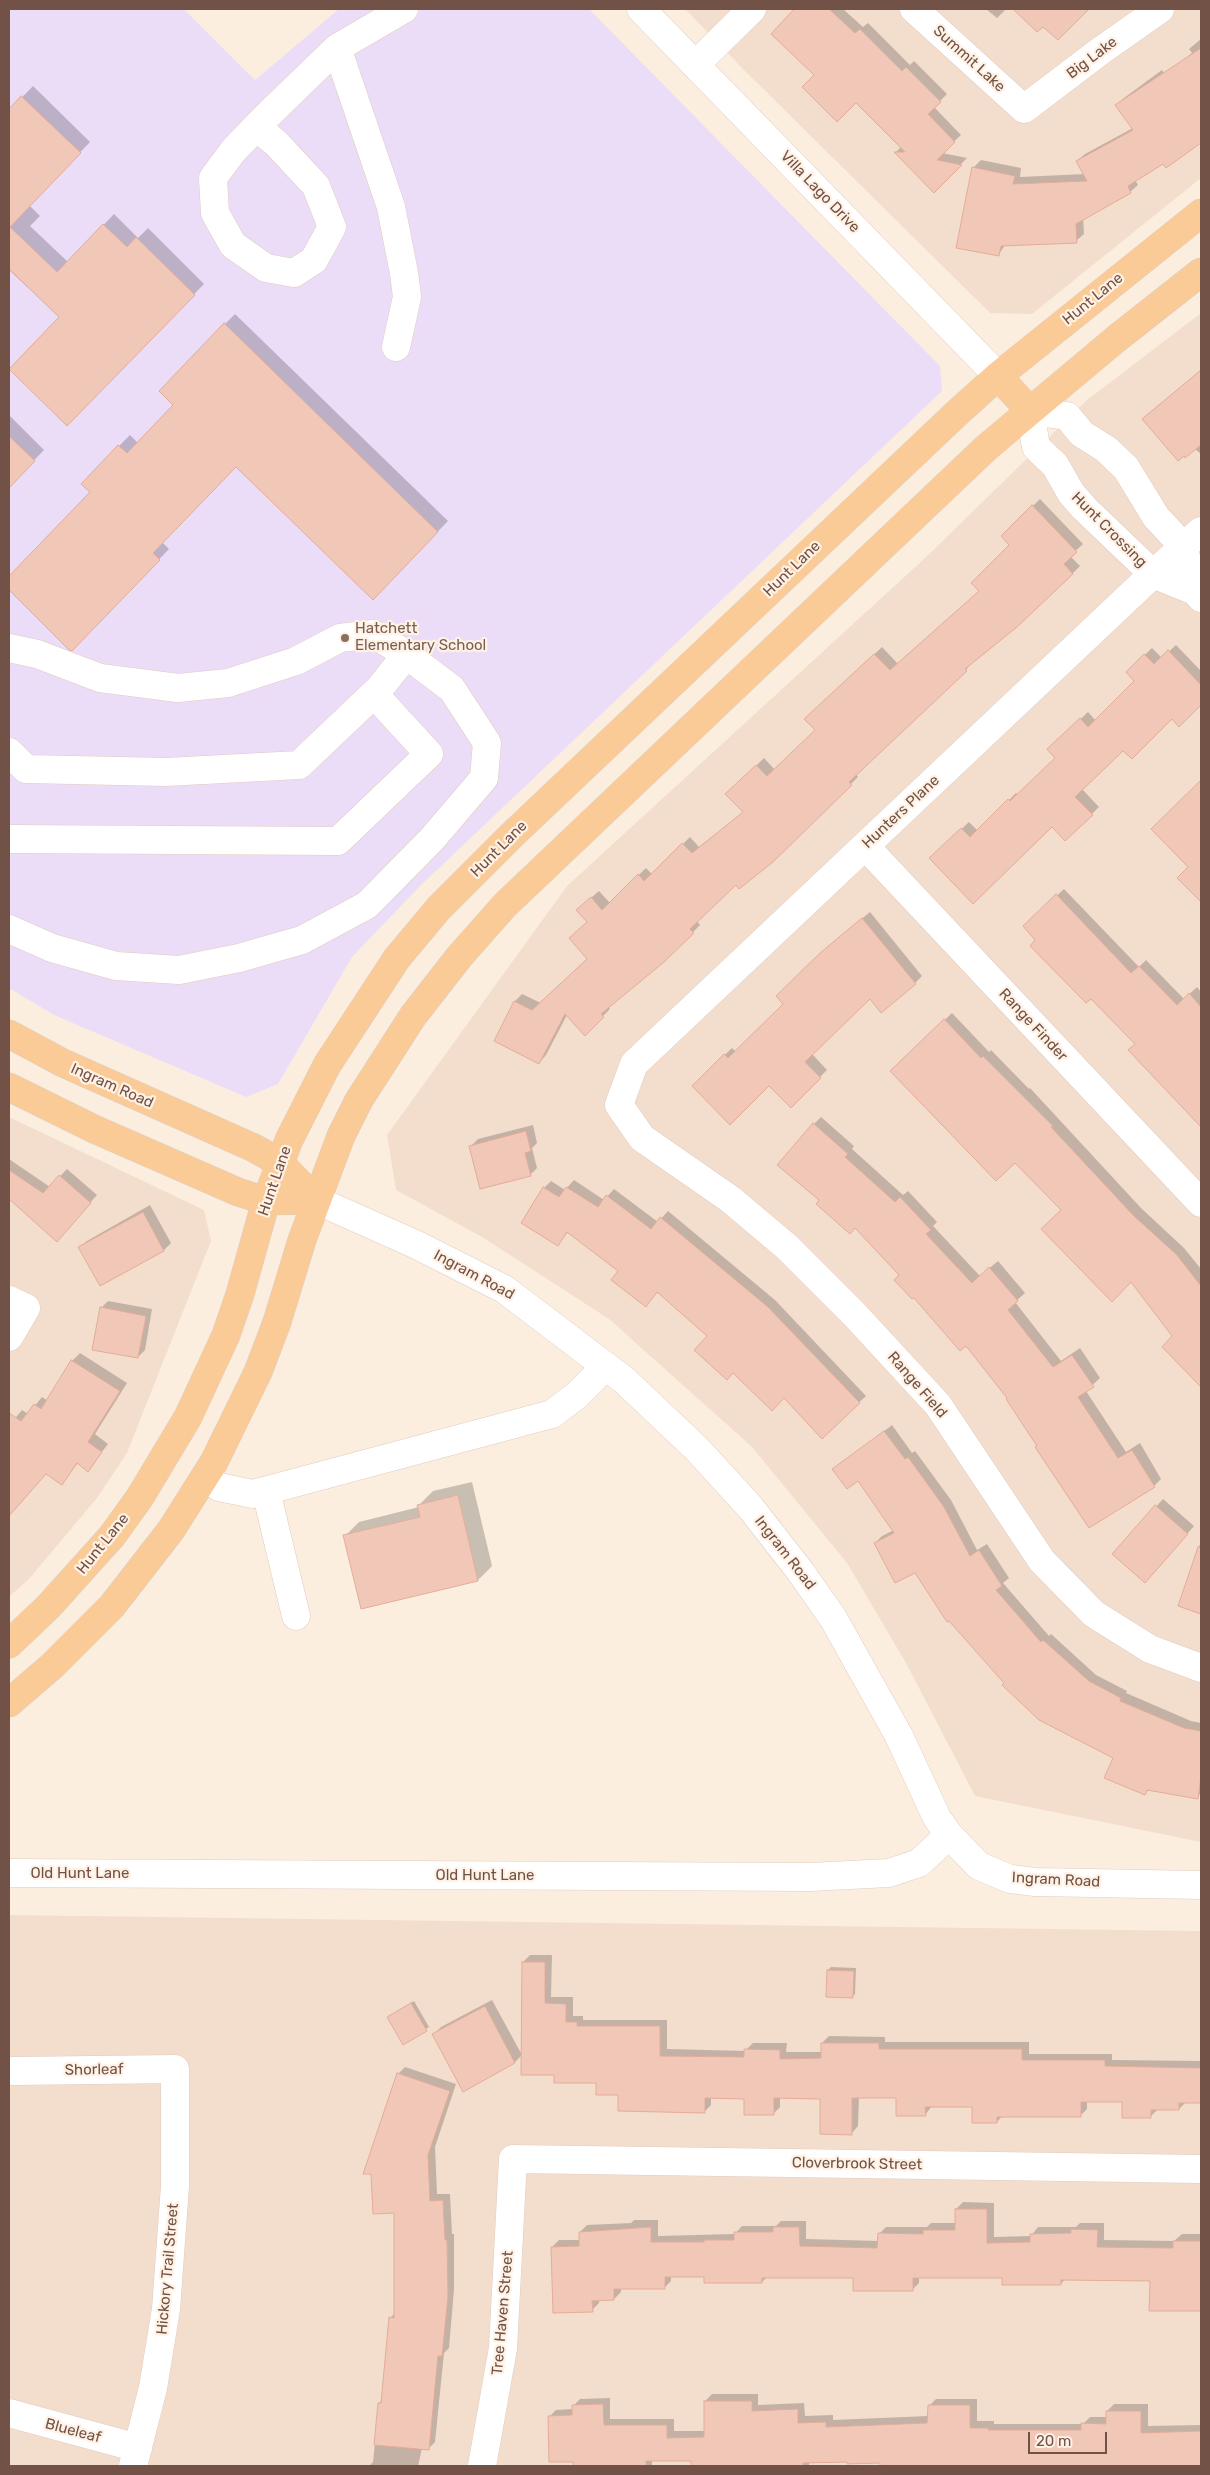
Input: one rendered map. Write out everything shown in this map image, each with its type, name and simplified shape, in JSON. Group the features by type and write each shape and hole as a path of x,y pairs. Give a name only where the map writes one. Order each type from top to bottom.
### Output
{"main road":[{"name":"Hunt Lane","path":"9,1644 48,1608 82,1571 140,1497 171,1447 208,1379 226,1334 240,1294 279,1162 327,1065 397,958 439,908 520,828 998,376 1201,213"},
{"path":"9,1703 52,1666 112,1606 171,1530 204,1478 238,1416 258,1372 278,1322 316,1200 341,1136 359,1100 412,1016 505,904 986,448 1201,272"},
{"path":"998,376 1030,411"},
{"name":"Ingram Road","path":"9,1034 63,1063 254,1148 279,1162 316,1200"},
{"name":"Ingram Road","path":"9,1087 94,1129 238,1192 266,1201 316,1200"}],"street":[{"path":"256,128 276,143 316,186 332,227 314,260 294,273 266,268 234,246 215,214 213,178 233,151 256,128 337,48 404,9"},
{"path":"696,65 752,9"},
{"name":"Summit Lake","path":"914,9 1024,110"},
{"name":"Big Lake","path":"1024,110 1099,52 1160,9"},
{"name":"Villa Lago Drive","path":"651,12 696,65 998,376"},
{"path":"337,48 391,207 404,272 407,297 396,346"},
{"name":"Hunt Crossing","path":"1030,411 1067,416 1082,434 1106,449 1126,468 1156,517 1192,539 1198,594 1153,574 1121,541 1084,508 1071,493 1055,465 1036,447 1030,411"},
{"name":"Hunters Plane","path":"619,1105 634,1064 1192,539"},
{"path":"9,648 37,654 100,678 178,688 228,683 296,661 340,638 373,634 406,655 452,689 487,743 484,778 432,839 367,905 302,940 239,958 179,970 116,966 52,948 9,929"},
{"path":"9,752 26,769 166,772 299,765 374,694 406,655"},
{"path":"9,839 338,841 429,754 374,694"},
{"name":"Range Finder","path":"865,846 1201,1203"},
{"name":"Range Field","path":"619,1105 642,1138 737,1205 786,1247 855,1315 938,1405 1042,1561 1094,1614 1150,1649 1201,1668"},
{"name":"Ingram Road","path":"316,1200 416,1245 504,1289 606,1366 697,1449 750,1507 800,1571 833,1618 899,1736 937,1818 949,1835 979,1866 1010,1879 1035,1882 1201,1885"},
{"path":"9,1337 18,1304"},
{"path":"204,1478 219,1487 253,1494 552,1414 577,1395 606,1366"},
{"path":"266,1491 296,1616"},
{"name":"Old Hunt Lane","path":"9,1874 810,1877 889,1873 919,1863 949,1835"},
{"name":"Shorleaf","path":"13,2071 175,2069"},
{"name":"Hickory Trail Street","path":"136,2457 154,2388 170,2260 176,2146 175,2069"},
{"name":"Cloverbrook Street","path":"513,2159 1201,2169"},
{"name":"Tree Haven Street","path":"482,2466 503,2348 513,2159"},
{"name":"Blueleaf","path":"9,2413 136,2457"}],"shaded area":[{"name":"Hatchett Elementary School","path":"9,9 184,9 255,80 339,9 589,9 940,366 942,391 420,886 352,957 278,1084 246,1097 54,1015 9,988"},
{"path":"685,9 1201,9 1201,178 1032,314 990,313 742,68"},
{"path":"1201,313 1201,1842 975,1796 906,1663 847,1563 752,1447 609,1319 482,1237 396,1190 387,1135 567,886 925,558 1087,400"},
{"path":"9,1117 204,1210 211,1241 127,1453 97,1498 29,1579 9,1597"},
{"path":"9,1915 1201,1931 1201,2466 9,2466"}],"building":[{"path":"794,9 829,9 855,33 860,29 902,71 906,67 941,102 928,114 955,142 937,160 962,165 934,193 894,152 905,152 856,103 837,122 802,87 814,75 771,34"},
{"path":"1013,9 1089,9 1058,40 1043,27 1037,32"},
{"path":"1201,48 1201,143 1166,168 1163,164 1128,186 1131,193 1076,224 1077,243 1001,246 999,256 956,248 972,167 1015,176 1013,184 1087,181 1076,161 1133,130 1115,105"},
{"path":"21,96 81,153 10,227 57,272 103,224 127,247 136,237 195,295 67,426 9,369 59,317 9,269 9,109"},
{"path":"224,323 438,532 373,600 236,467 153,553 160,560 72,651 69,650 9,590 9,576 90,492 81,484 118,445 127,453 173,405 159,391"},
{"path":"1201,370 1201,445 1185,458 1184,456 1178,461 1142,419"},
{"path":"9,436 35,461 9,488"},
{"path":"1032,505 1077,552 1064,564 1073,574 1017,627 965,669 967,671 849,782 852,785 773,862 739,889 736,885 690,929 694,933 664,962 601,1014 604,1017 585,1036 565,1014 539,1064 494,1041 514,1001 532,1010 587,959 569,938 587,922 576,910 591,897 602,910 638,874 644,881 682,843 692,853 743,812 725,794 756,765 767,776 815,730 804,719 874,654 890,670 979,591 971,583 1009,545 1001,536"},
{"path":"1168,650 1201,685 1201,705 1179,727 1172,719 1132,759 1123,751 1075,797 1093,815 1065,841 1052,827 973,904 929,858 961,828 970,837 1008,799 1010,801 1055,758 1047,749 1080,718 1088,727 1134,681 1126,672 1144,654 1154,664"},
{"path":"1201,780 1201,902 1177,878 1188,867 1151,829"},
{"path":"1056,894 1131,973 1139,966 1177,1005 1189,993 1201,1007 1201,1127 1128,1050 1135,1044 1091,999 1086,1003 1030,946 1035,940 1023,926"},
{"path":"862,918 916,984 881,1013 870,999 805,1062 821,1078 791,1108 769,1086 730,1125 692,1086 724,1054 728,1058 783,1004 776,996 820,953"},
{"path":"944,1019 981,1058 983,1056 1053,1126 1051,1127 1134,1216 1177,1255 1201,1286 1201,1387 1162,1347 1172,1336 1131,1282 1112,1302 1041,1229 1061,1210 1015,1163 996,1181 890,1071"},
{"path":"813,1123 848,1154 845,1157 895,1202 900,1197 931,1230 926,1234 972,1283 989,1267 1018,1301 1008,1310 1053,1367 1072,1355 1094,1387 1078,1397 1118,1458 1132,1450 1155,1487 1089,1528 1035,1447 1037,1446 1007,1398 966,1346 960,1351 914,1298 912,1299 894,1280 899,1275 855,1228 850,1234 816,1204 819,1200 777,1165"},
{"path":"526,1131 531,1151 525,1153 531,1176 480,1189 469,1146"},
{"path":"9,1170 43,1193 59,1175 91,1203 57,1242 9,1199"},
{"path":"543,1187 559,1197 566,1187 598,1207 606,1195 651,1229 660,1217 768,1307 860,1403 822,1439 784,1398 772,1411 733,1373 727,1380 694,1350 707,1336 657,1292 646,1307 611,1280 618,1271 567,1232 558,1246 521,1223"},
{"path":"143,1212 164,1251 100,1286 78,1247"},
{"path":"100,1307 146,1316 138,1358 92,1350"},
{"path":"71,1360 120,1391 88,1442 102,1452 88,1472 77,1463 62,1485 46,1474 9,1516 9,1413 21,1421 34,1404 41,1409"},
{"path":"884,1431 905,1459 908,1457 944,1507 970,1556 979,1550 1002,1586 996,1590 1041,1642 1043,1640 1089,1681 1121,1698 1120,1701 1184,1728 1201,1731 1201,1776 1198,1799 1147,1790 1145,1795 1104,1778 1113,1758 1039,1720 1002,1685 1004,1683 949,1621 947,1622 915,1573 895,1583 874,1543 894,1533 858,1481 847,1489 832,1469"},
{"path":"458,1495 478,1581 361,1609 343,1535 420,1517 417,1505"},
{"path":"1155,1505 1188,1534 1145,1583 1112,1554"},
{"path":"1198,1547 1201,1547 1201,1614 1178,1606"},
{"path":"522,1962 545,1962 545,2003 566,2004 566,2022 577,2022 577,2026 660,2026 660,2056 744,2057 744,2049 780,2050 780,2059 821,2058 821,2043 879,2043 879,2049 1022,2049 1022,2060 1105,2060 1105,2066 1201,2068 1201,2103 1179,2103 1179,2110 1151,2110 1151,2118 1122,2118 1122,2102 1081,2102 1081,2117 997,2117 997,2123 972,2123 972,2107 925,2107 926,2116 896,2116 896,2098 852,2098 852,2135 820,2134 820,2099 774,2098 774,2115 744,2115 744,2099 705,2098 705,2113 618,2111 618,2095 596,2095 596,2083 554,2083 554,2075 521,2075"},
{"path":"827,1970 854,1971 853,1998 826,1997"},
{"path":"411,2003 427,2031 403,2045 387,2017"},
{"path":"485,2006 515,2063 463,2092 432,2034"},
{"path":"397,2073 450,2091 428,2155 430,2201 443,2200 445,2240 447,2240 448,2297 442,2356 438,2356 429,2450 374,2445 378,2403 381,2403 389,2317 394,2318 394,2213 373,2214 371,2174 363,2174"},
{"path":"955,2209 987,2209 987,2243 1030,2242 1030,2234 1071,2233 1071,2229 1098,2230 1097,2247 1173,2248 1173,2241 1201,2241 1201,2311 1149,2311 1150,2281 1061,2280 1061,2285 1002,2285 1002,2278 913,2278 913,2291 853,2291 853,2278 762,2278 762,2283 704,2283 704,2277 665,2277 665,2289 614,2289 614,2300 592,2301 593,2312 553,2313 551,2247 579,2246 579,2232 651,2227 651,2242 704,2242 704,2240 734,2240 734,2232 773,2232 773,2227 799,2227 800,2246 877,2248 878,2233 923,2234 923,2230 955,2230"},
{"path":"704,2401 752,2401 752,2411 798,2409 798,2423 826,2422 826,2427 927,2423 928,2405 970,2405 970,2428 988,2428 988,2430 1081,2430 1081,2423 1106,2424 1106,2411 1141,2411 1141,2433 1201,2431 1201,2466 880,2466 880,2463 847,2464 847,2462 803,2463 803,2466 691,2466 691,2461 646,2461 646,2466 573,2466 573,2462 549,2462 548,2416 572,2415 572,2405 603,2404 604,2425 667,2425 667,2438 704,2437"}],"place":[{"name":"Hatchett Elementary School","path":"345,638"}]}
